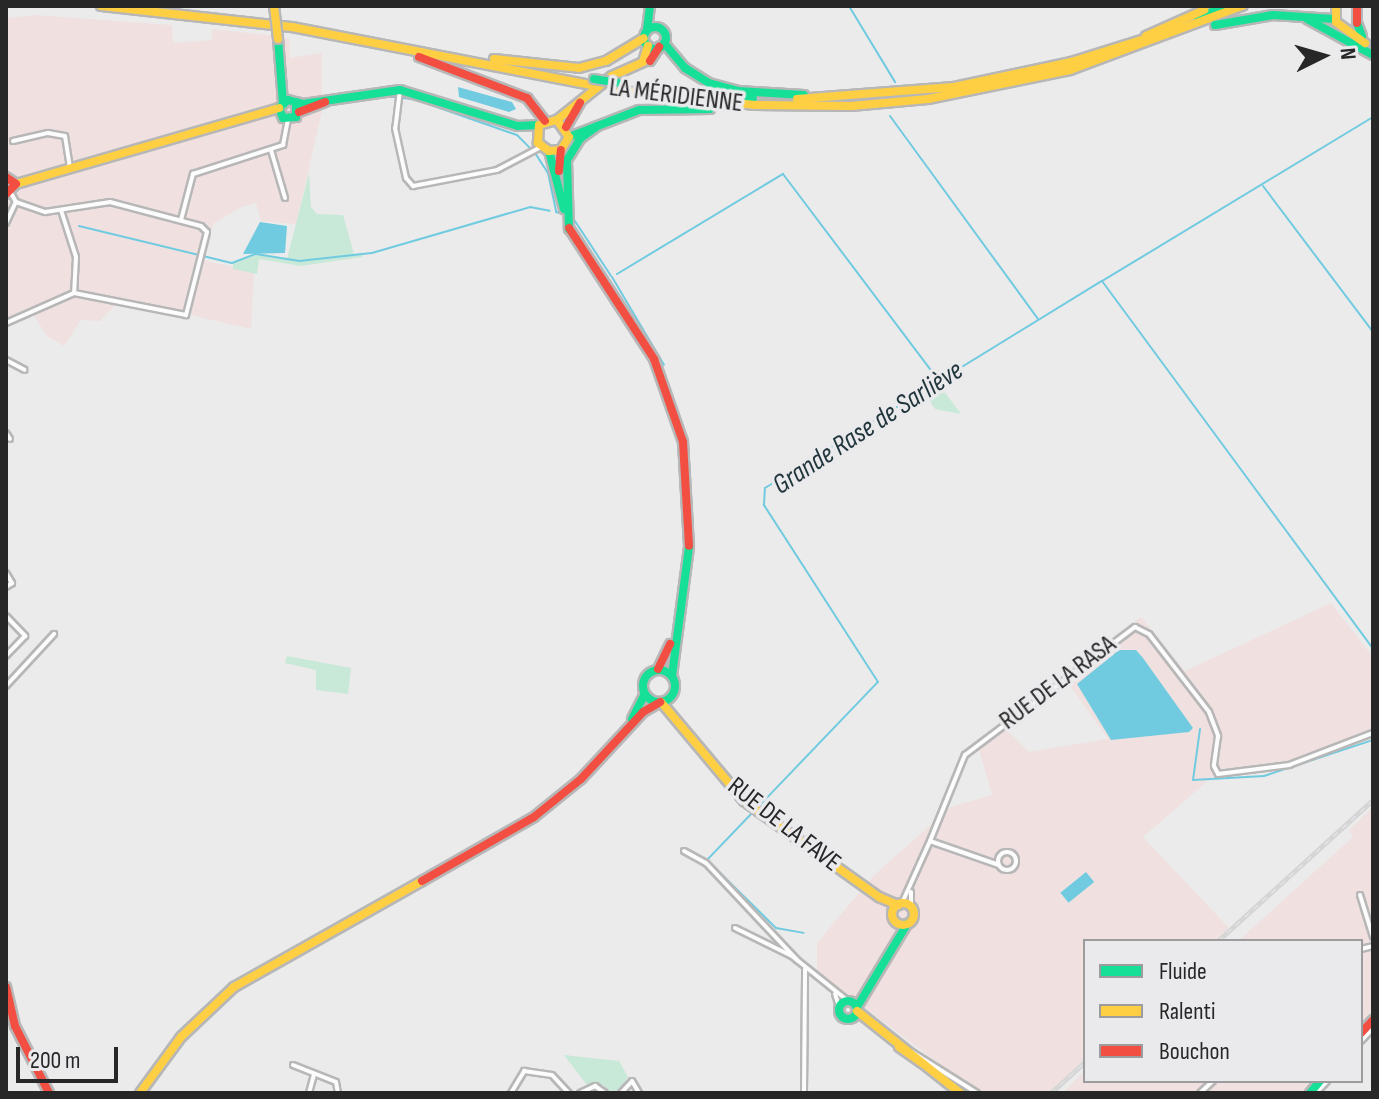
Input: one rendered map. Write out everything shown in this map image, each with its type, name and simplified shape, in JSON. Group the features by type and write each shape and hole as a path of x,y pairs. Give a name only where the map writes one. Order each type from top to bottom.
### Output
{"main road":[{"name":"LA MÉRIDIENNE","path":"101,6 203,14 320,32 616,86 849,102 1009,85 1163,40 1242,6"},
{"name":"LA MÉRIDIENNE","path":"191,6 494,59 592,82"},
{"path":"274,6 281,88 288,108"},
{"path":"651,6 662,45"},
{"path":"518,126 557,120 612,76 647,59 646,38 651,6"},
{"path":"1126,45 1212,6"},
{"name":"LA MÉRIDIENNE","path":"849,102 981,82 1126,45 1226,6"},
{"path":"1357,6 1357,23 1373,54"},
{"path":"1163,40 1227,21 1334,11 1346,28 1365,43"},
{"path":"1273,15 1317,23 1373,54"},
{"path":"1346,28 1357,23"},
{"path":"494,59 579,68 606,61 646,38 658,27"},
{"path":"320,32 426,59 508,90 538,106 542,123 536,136 539,150 559,183"},
{"path":"646,38 662,45 694,75 729,89 849,102"},
{"path":"140,1093 194,1022 250,975 524,823 581,779 623,732 673,696 677,621 691,514 677,419 641,336 569,229 559,183 561,150 583,99 614,77 645,65 662,45"},
{"path":"6,177 11,190 288,108 344,97 398,95 518,126 536,136"},
{"path":"568,132 639,110 776,111 849,102"},
{"path":"569,229 564,174 573,147 590,130 639,110"},
{"path":"557,120 568,132"},
{"path":"539,150 561,150"},
{"path":"623,732 645,693 645,678 657,670 677,621"},
{"path":"657,670 672,676"},
{"path":"645,693 661,702"},
{"name":"RUE DE LA FAVE","path":"673,696 696,745"},
{"name":"RUE DE LA FAVE","path":"661,702 759,813 879,897 901,907"},
{"path":"869,985 845,1002 841,1017 856,1012 869,985 914,916 901,907 895,945"},
{"path":"897,923 907,924"},
{"path":"6,987 15,1026 49,1093"},
{"path":"845,1002 948,1082"},
{"path":"856,1012 915,1052 960,1093"}],"street":[{"path":"398,95 395,128 406,178 413,186 497,170 539,150"},
{"path":"181,220 198,170 271,150 287,139 288,108"},
{"path":"13,141 48,133 65,136 71,171"},
{"path":"271,150 285,198"},
{"path":"6,223 16,202 11,190"},
{"path":"6,323 74,293 186,315 202,256 205,228 100,201 45,212 16,202"},
{"path":"61,210 76,257 74,293"},
{"path":"6,360 25,370"},
{"path":"6,433 10,439"},
{"path":"6,573 12,583 6,587"},
{"path":"6,616 25,636 6,656"},
{"name":"RUE DE LA RASA","path":"930,841 965,755 1129,630 1144,629 1209,712 1218,736 1215,771 1222,775 1289,765 1373,733"},
{"path":"6,686 54,634"},
{"path":"901,907 930,841 1008,870 1016,861 1009,852 979,858"},
{"path":"684,851 706,863 804,971 845,1002"},
{"path":"999,856 999,865"},
{"path":"901,907 911,889"},
{"path":"1360,895 1373,937"},
{"path":"735,928 798,961"},
{"path":"804,971 804,1093"},
{"path":"831,989 845,1002"},
{"path":"888,1038 977,1093"},
{"path":"293,1065 314,1074 339,1091"},
{"path":"511,1093 524,1071 552,1075 569,1093"},
{"path":"309,1093 314,1074"},
{"path":"621,1093 632,1081 639,1093"},
{"path":"580,1093 595,1086 605,1093"}],"shaded area":[{"path":"35,15 172,25 173,43 212,40 212,29 268,35 290,39 290,58 322,53 322,111 296,224 261,221 256,203 241,207 213,224 203,260 254,272 251,329 121,299 100,321 81,320 64,346 48,337 35,318 34,306 6,320 6,203 20,191 17,179 6,169 6,18"},
{"path":"1331,603 1373,657 1373,728 1299,760 1219,771 1143,837 1229,928 1217,939 1083,939 1083,1061 1048,1093 978,1093 817,972 817,943 873,876 951,807 992,795 978,746 1005,728 1029,752 1108,739 1063,676 1141,617 1185,671"},
{"path":"1373,807 1373,1015 1363,1027 1363,939 1240,939 1353,837 1349,830"},
{"path":"1083,1073 1083,1083 1314,1083 1306,1093 1062,1093"}],"green space":[{"path":"309,173 311,207 317,214 343,215 354,254 363,253 362,257 301,266 259,259 257,274 233,269 233,262 253,255 287,259"},
{"path":"940,386 961,414 935,409 926,395"},
{"path":"287,656 351,668 348,694 316,690 316,670 285,663"},
{"path":"564,1055 619,1061 628,1077 617,1093 607,1093 604,1085 587,1085"}],"water":[{"path":"458,87 512,102 516,109 509,112 459,97"},
{"path":"260,222 287,226 285,253 243,254"},
{"path":"1119,650 1136,650 1143,658 1193,728 1189,732 1111,740 1077,684"},
{"path":"1086,872 1094,882 1069,903 1060,893"}],"waterway":[{"path":"849,6 895,82"},
{"path":"333,104 384,96 414,99 517,135 531,149"},
{"path":"890,116 1038,319"},
{"name":"Grande Rase de Sarliève","path":"1373,117 1102,281 1373,649"},
{"path":"535,153 548,173 556,212 564,214"},
{"path":"617,274 783,174 937,378"},
{"path":"1263,186 1373,332"},
{"path":"79,226 232,263 256,254 299,261 372,253 530,207 550,211"},
{"path":"571,215 611,276"},
{"path":"612,277 664,365"},
{"name":"Grande Rase de Sarliève","path":"758,807 878,682 764,505 765,488 1102,281"},
{"path":"1200,729 1193,780 1264,776 1373,740"},
{"name":"Grande Rase de Sarliève","path":"753,812 707,860 776,928 804,933"}],"railway":[{"path":"1220,939 1373,800"},
{"path":"1051,1093 1083,1064"}],"traffic: fast":[{"path":"647,30 650,6"},
{"path":"1198,18 1226,6"},
{"path":"1215,25 1273,15 1334,19"},
{"path":"1307,19 1373,55"},
{"path":"1357,23 1362,36"},
{"path":"655,27 666,38 655,49 644,38 655,27"},
{"path":"278,39 283,102"},
{"path":"664,43 685,68 709,83 738,91 804,95"},
{"path":"594,79 618,83"},
{"path":"296,102 296,117 283,118 279,108 288,100 303,104 400,90 518,126 539,125"},
{"path":"689,93 753,98"},
{"path":"569,137 639,110 710,109"},
{"path":"569,229 567,160 581,138 596,127"},
{"path":"549,151 564,209"},
{"path":"672,676 689,546"},
{"path":"659,670 670,675 675,686 670,697 659,702 648,697 643,686 648,675 659,670"},
{"path":"632,719 645,694"},
{"path":"857,1007 907,924"},
{"path":"844,1001 852,1001 857,1010 855,1017 844,1019 839,1014 839,1006 844,1001"},
{"path":"1310,1093 1318,1083"}],"traffic: slow":[{"path":"101,6 292,27 591,85"},
{"path":"274,6 278,39"},
{"path":"614,90 755,105 851,106 928,99 1070,70 1242,6"},
{"path":"1336,6 1336,22 1365,43"},
{"path":"1146,36 1204,10"},
{"path":"797,99 954,87 1071,62 1154,36"},
{"path":"494,59 579,68 606,61 644,38"},
{"path":"557,120 569,137 561,150 549,151 538,143 539,125 557,120 612,76 643,62 648,46"},
{"path":"16,184 279,108"},
{"path":"661,702 744,801 879,897 898,905"},
{"path":"140,1093 181,1037 234,987 422,881"},
{"path":"903,903 911,906 914,914 911,922 903,925 895,922 892,914 895,906 903,903"},
{"path":"857,1011 960,1093"},
{"path":"899,1047 922,1063"}],"traffic: jam":[{"path":"1357,6 1357,23"},
{"path":"650,61 659,47"},
{"path":"419,57 527,98 545,121"},
{"path":"299,112 325,102"},
{"path":"566,127 580,103"},
{"path":"559,171 561,150"},
{"path":"6,177 16,184 6,194"},
{"path":"569,228 654,359 683,442 689,546"},
{"path":"658,669 670,644"},
{"path":"422,881 534,817 581,779 643,712 660,702"},
{"path":"6,987 15,1026 49,1093"},
{"path":"1363,1031 1373,1020"}]}
